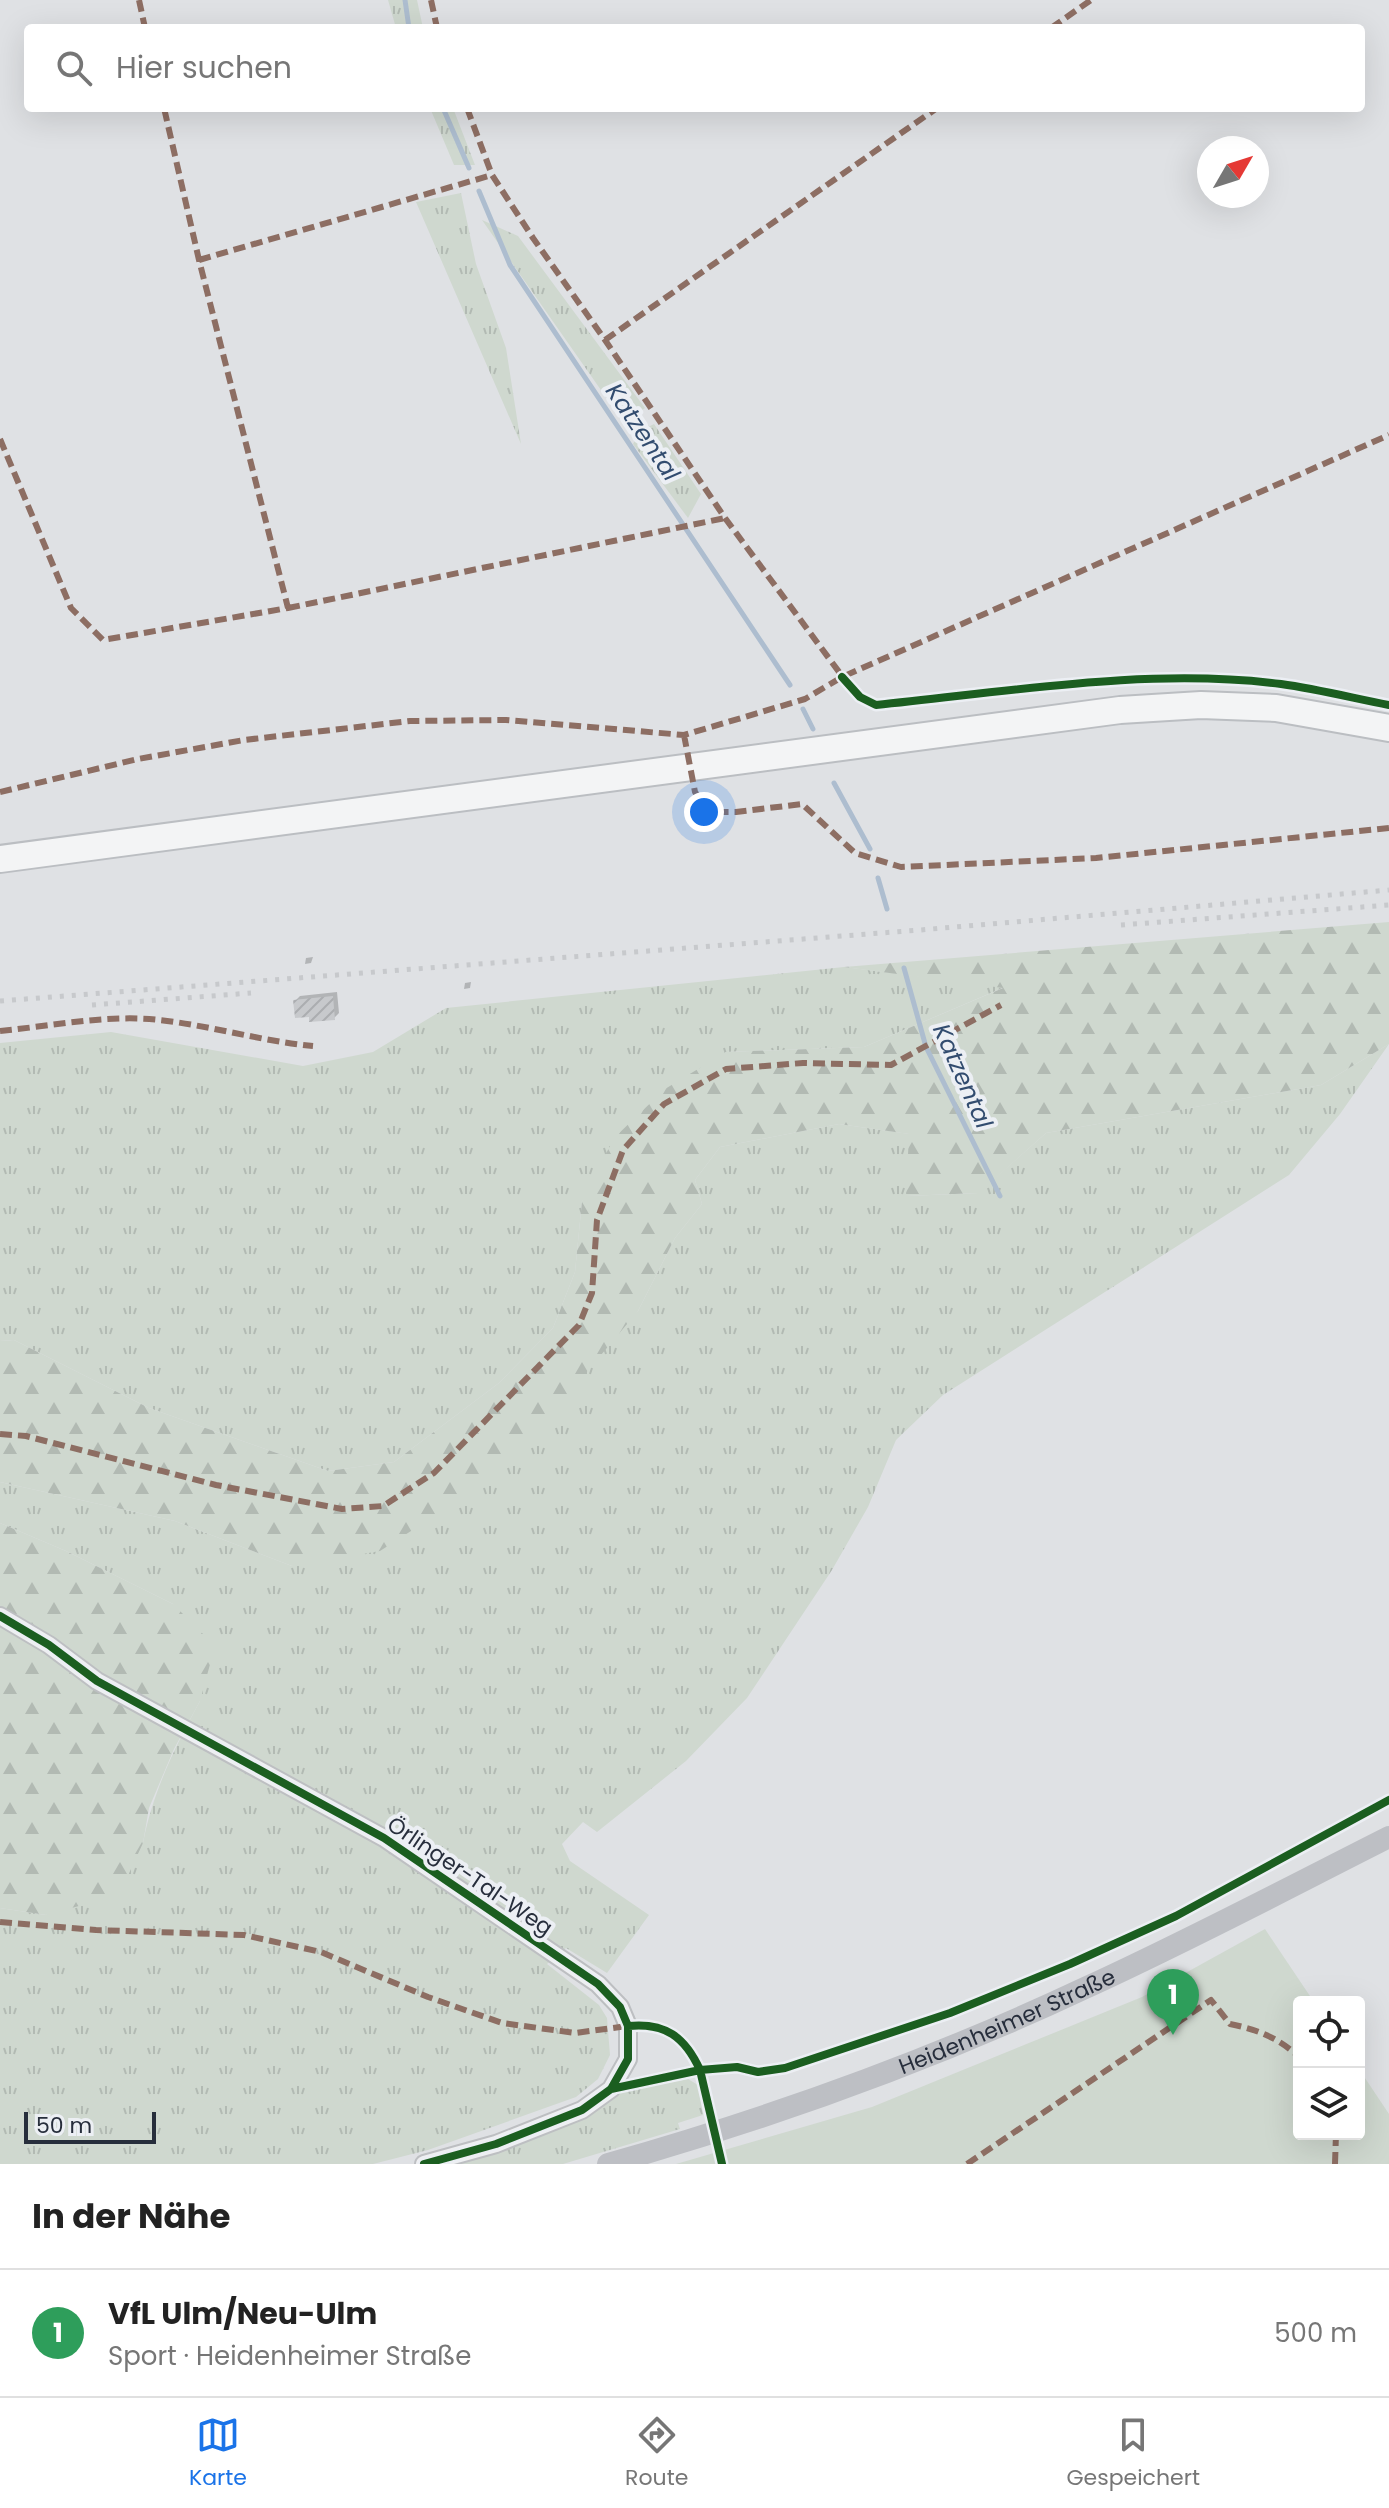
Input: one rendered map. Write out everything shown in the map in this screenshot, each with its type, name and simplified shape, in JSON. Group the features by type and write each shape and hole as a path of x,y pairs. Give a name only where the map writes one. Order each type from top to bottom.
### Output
{"main road":[{"path":"0,859 1120,710 1201,705 1276,708 1389,728"},
{"name":"Heidenheimer Straße","path":"608,2164 752,2121 927,2056 1085,1988 1389,1837"}],"street":[{"name":"Örlinger-Tal-Weg","path":"0,1616 49,1645 97,1681 384,1838 598,1984 620,2007 628,2026 628,2059 611,2089 582,2110 496,2144 424,2164"}],"green space":[{"path":"388,0 417,0 422,24 395,24"},
{"path":"432,112 455,112 475,165 454,165"},
{"path":"461,193 476,264 506,348 521,444 416,202"},
{"path":"482,220 518,236 645,408 624,423"},
{"path":"654,424 701,494 688,518 633,444 640,431"},
{"path":"1389,922 1389,1044 1321,1085 1046,1133 979,1193 906,1196 909,1134 839,1124 720,1147 695,1180 702,1204 675,1238 638,1311 569,1393 470,1493 380,1551 292,1566 175,1521 0,1482 0,1341 14,1340 149,1408 328,1471 394,1462 499,1383 553,1328 575,1272 582,1201 614,1138 665,1089 726,1052 864,1047 1003,988 844,967"},
{"path":"844,967 1005,987 864,1047 726,1052 582,1201 575,1272 553,1328 499,1383 394,1462 328,1471 149,1408 14,1340 0,1341 0,1043 111,1032 303,1066 373,1052 446,1008"},
{"path":"1389,1044 1340,1114 1289,1175 943,1395 896,1440 868,1507 832,1570 747,1698 686,1761 597,1832 583,1822 562,1844 570,1861 649,1915 607,1973 566,1948 547,1964 599,2005 607,2018 610,2055 598,2079 576,2097 428,2150 373,2164 0,2164 0,1908 46,1915 143,1843 166,1770 200,1701 173,1604 66,1551 0,1523 0,1482 175,1521 292,1566 638,1311 675,1238 702,1204 695,1180 720,1147 839,1124 910,1134 907,1196 978,1193 1046,1133 1321,1085"},
{"path":"0,1523 66,1551 173,1604 215,1646 200,1701 174,1749 149,1808 143,1843 119,1895 46,1915 0,1908"},
{"path":"1265,1929 1310,1996 1293,1996 1293,2140 1365,2140 1365,2078 1389,2114 1389,2164 676,2164 872,2107 1142,1997"},
{"path":"688,2079 698,2085 703,2115 678,2123 680,2129 563,2164 449,2164 592,2112 620,2091"}],"building":[{"path":"333,996 335,1020 309,1022 309,1017 295,1018 293,1000"}],"waterway":[{"name":"Katzental","path":"405,0 408,24"},
{"name":"Katzental","path":"445,112 469,168"},
{"name":"Katzental","path":"479,191 510,265 790,685"},
{"name":"Katzental","path":"803,709 813,729"},
{"name":"Katzental","path":"834,783 870,849"},
{"name":"Katzental","path":"878,878 887,909"},
{"name":"Katzental","path":"904,968 926,1047 1000,1196"}],"railway":[{"path":"0,1001 920,930 1389,890"},
{"path":"1121,925 1389,905"},
{"path":"92,1005 251,993"}],"marked path":[{"path":"139,0 144,24"},
{"path":"431,0 436,24"},
{"path":"1057,24 1091,0"},
{"path":"0,439 71,608 103,640 288,608 199,260 165,112"},
{"path":"468,112 492,175 533,238 725,518 845,680"},
{"path":"605,340 931,112"},
{"path":"199,260 492,175"},
{"path":"0,792 138,759 244,740 410,721 506,720 684,735 805,699 842,677 1389,435"},
{"path":"288,608 725,518"},
{"path":"684,735 695,792 709,812 802,804 855,853 901,867 1096,858 1389,828"},
{"path":"0,1434 26,1436 216,1485 342,1509 383,1506 434,1473 579,1325 592,1293 597,1220 623,1150 664,1104 726,1069 803,1063 891,1065 1001,1005"},
{"path":"0,1031 100,1020 140,1019 313,1046"},
{"path":"0,1922 96,1930 244,1935 321,1952 428,1997 502,2023 575,2033 635,2025"},
{"path":"967,2164 1211,2000 1230,2024 1267,2035 1293,2052"},
{"path":"1335,2164 1336,2140"}],"cycle path":[{"path":"842,677 860,697 876,705 1078,683 1180,678 1281,684 1389,705"},
{"path":"0,1616 49,1645 97,1681 384,1838 598,1984 620,2007 628,2026 628,2059 611,2089 582,2110 496,2144 424,2164"},
{"path":"628,2026 653,2027 672,2034 688,2049 700,2070 737,2067 758,2072 785,2068 950,2013 1070,1964 1176,1916 1389,1800"},
{"path":"611,2089 700,2070 722,2164"}],"place":[{"name":"VfL Ulm/Neu-Ulm","path":"1173,2035"}]}
